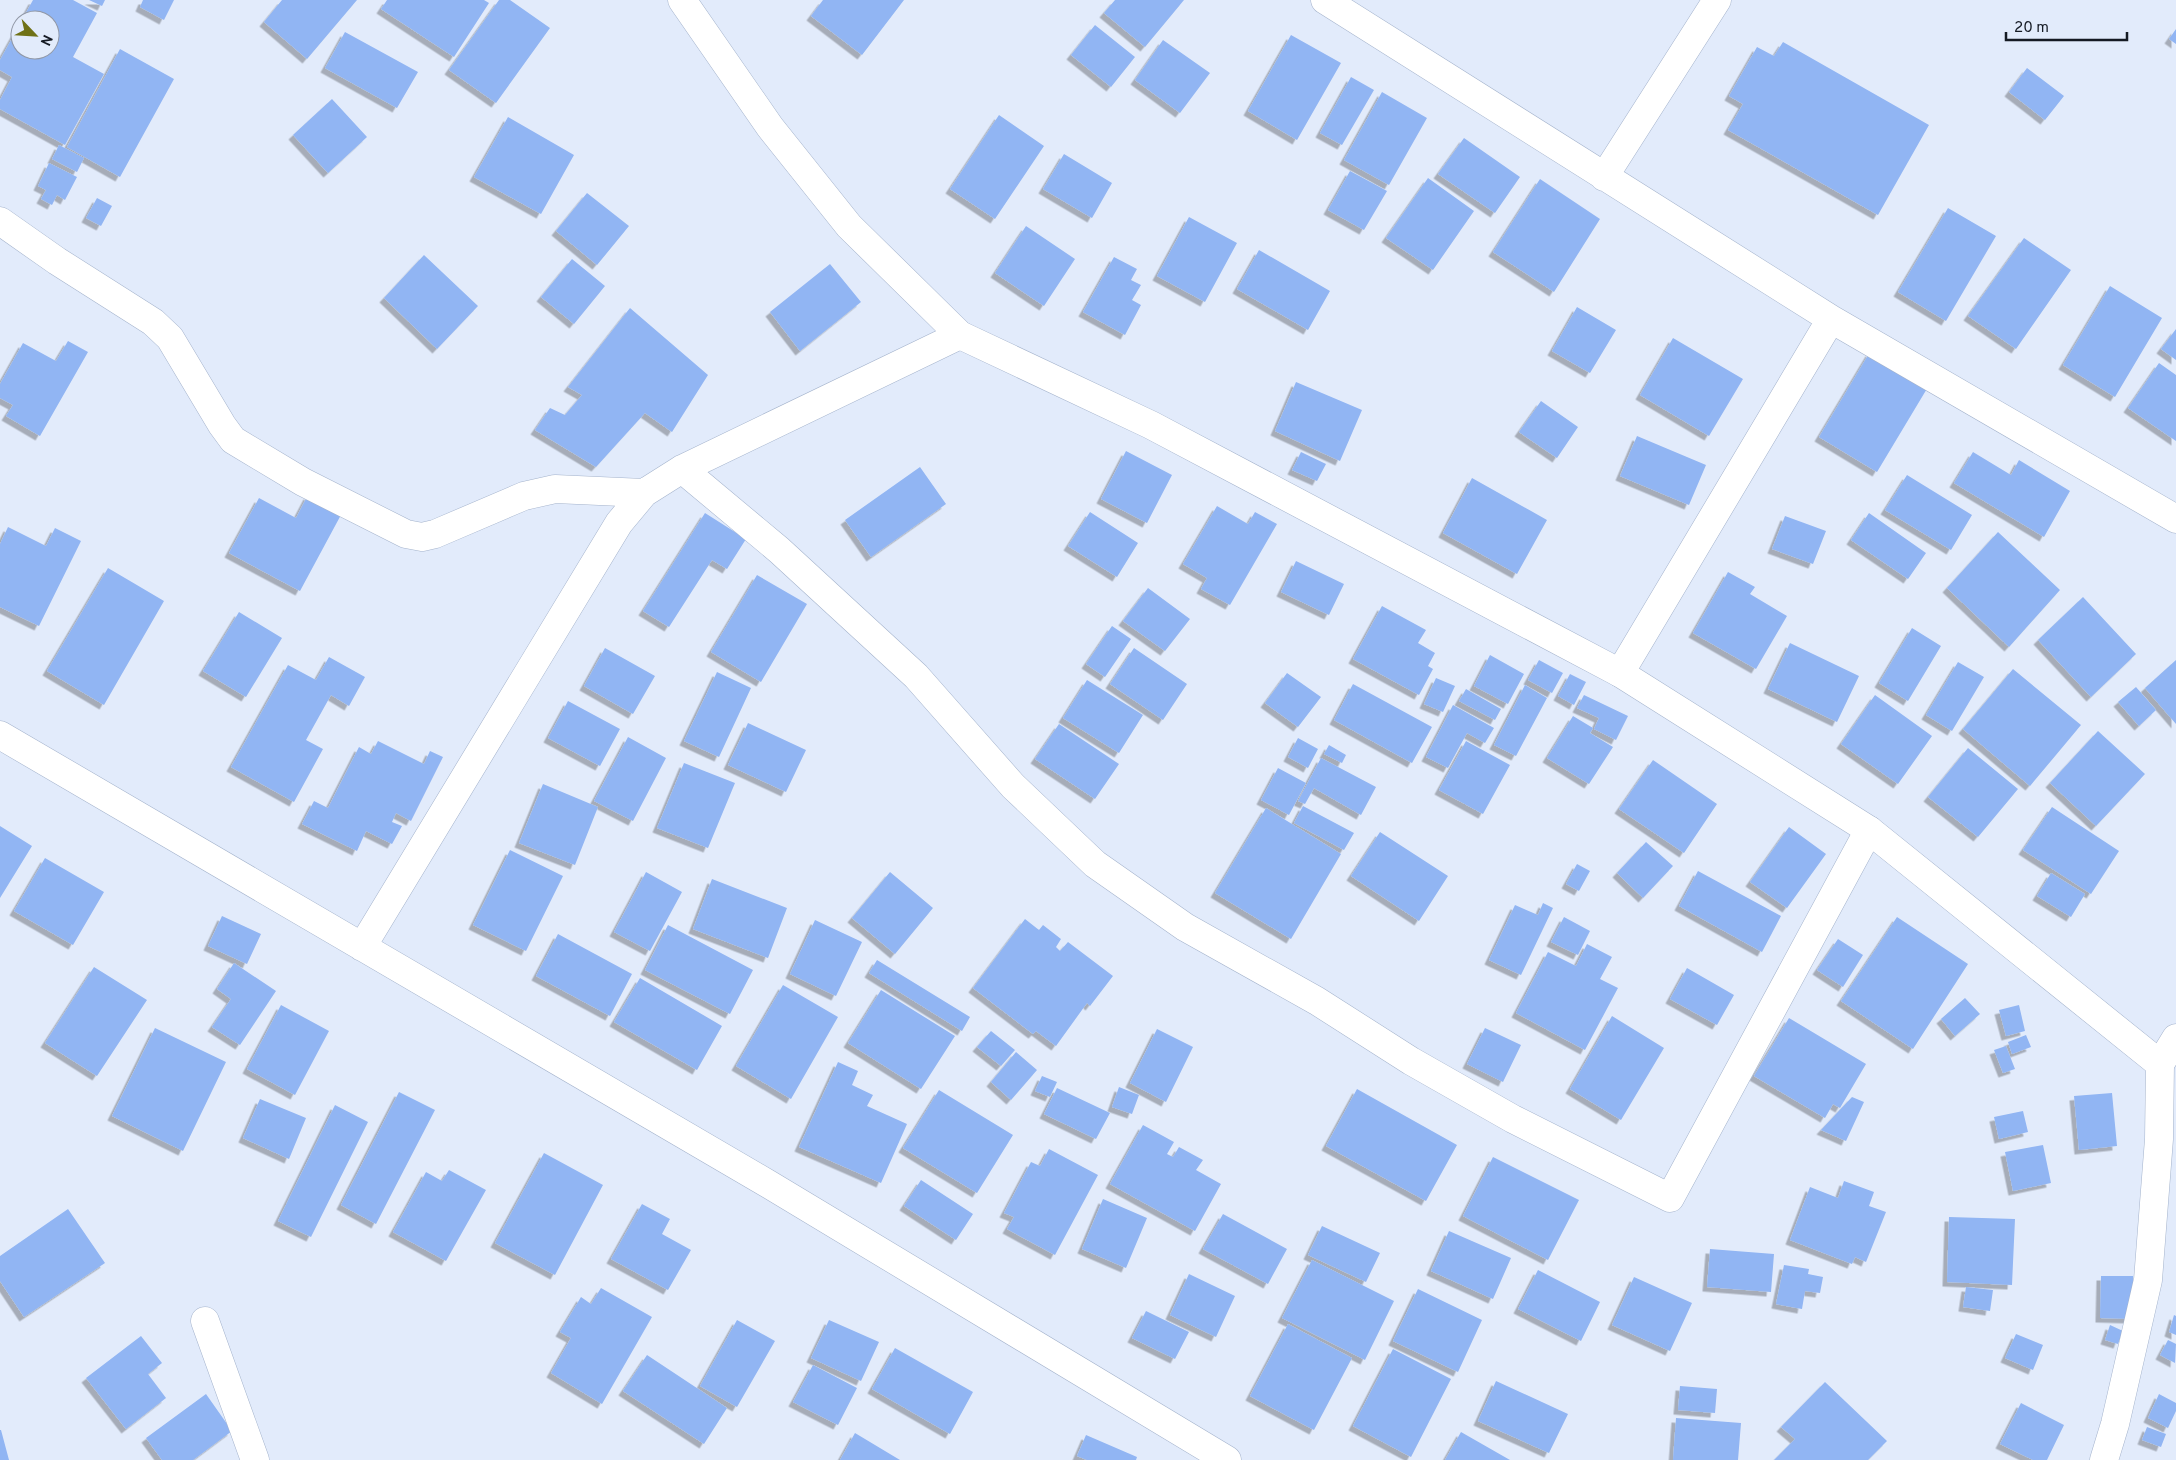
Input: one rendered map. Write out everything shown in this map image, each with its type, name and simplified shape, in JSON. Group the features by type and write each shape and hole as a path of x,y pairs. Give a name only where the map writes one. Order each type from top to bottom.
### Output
{"street":[{"path":"682,0 770,127 849,226 960,335 1151,425 1620,673 1869,830 2160,1064"},
{"path":"1325,0 1831,319 2176,519"},
{"path":"1604,177 1717,0"},
{"path":"0,220 57,261 152,322 170,338 233,440 303,482 406,534 422,537 436,534 524,496 555,489 644,493"},
{"path":"1620,673 1831,319"},
{"path":"362,946 618,523 644,493 682,469 960,335"},
{"path":"682,469 780,550 916,676 1014,786 1095,864 1185,927 1317,1001 1411,1060 1512,1119 1670,1198 1869,830"},
{"path":"0,735 770,1185 1227,1460"},
{"path":"2104,1460 2115,1424 2148,1280 2160,1139 2160,1064 2176,1038"},
{"path":"205,1321 255,1460"}],"building":[{"path":"33,0 73,0 97,13 73,57 104,74 65,145 0,109 0,100 12,77 0,70 0,60 10,42 10,60 60,60 60,10 28,10"},
{"path":"89,0 105,0 102,6"},
{"path":"143,0 174,0 164,20 140,7"},
{"path":"282,0 357,0 307,59 264,22"},
{"path":"387,0 484,0 489,3 454,57 381,9"},
{"path":"499,0 510,0 550,28 496,103 449,70"},
{"path":"823,0 904,0 862,55 811,16"},
{"path":"1115,0 1184,0 1145,47 1104,13"},
{"path":"1095,25 1135,57 1111,87 1071,55"},
{"path":"2176,29 2176,44 2169,39"},
{"path":"345,32 418,72 397,108 325,68"},
{"path":"1291,35 1341,63 1297,140 1248,111"},
{"path":"1163,40 1210,73 1180,113 1135,80"},
{"path":"1783,42 1929,125 1878,215 1728,130 1743,104 1729,96 1757,47 1774,56"},
{"path":"120,49 174,79 120,177 67,147"},
{"path":"2027,68 2064,96 2045,120 2009,92"},
{"path":"1351,77 1374,90 1342,145 1320,133"},
{"path":"1382,92 1427,118 1389,185 1344,160"},
{"path":"332,99 367,137 328,173 293,135"},
{"path":"999,115 1044,146 995,219 950,189"},
{"path":"508,117 574,155 541,214 474,177"},
{"path":"1464,138 1520,177 1495,213 1438,174"},
{"path":"59,145 84,158 77,172 52,159"},
{"path":"1064,154 1112,183 1092,218 1043,189"},
{"path":"49,163 77,177 65,200 57,195 52,205 41,199 46,190 38,186"},
{"path":"1350,171 1387,191 1364,230 1328,210"},
{"path":"1428,178 1474,211 1433,270 1386,238"},
{"path":"1540,179 1600,219 1554,292 1493,252"},
{"path":"587,193 629,226 597,265 556,231"},
{"path":"97,198 112,206 101,226 86,218"},
{"path":"1948,208 1996,236 1946,321 1898,292"},
{"path":"1189,217 1237,243 1205,302 1157,276"},
{"path":"1026,226 1075,259 1044,306 995,273"},
{"path":"2024,238 2071,270 2016,349 1968,316"},
{"path":"1259,250 1330,291 1308,330 1237,289"},
{"path":"424,255 478,306 437,349 384,298"},
{"path":"1114,257 1137,269 1131,280 1141,285 1132,300 1141,305 1125,335 1083,312"},
{"path":"572,259 605,286 574,324 541,297"},
{"path":"830,264 861,302 800,351 770,312"},
{"path":"2110,286 2162,318 2115,397 2063,365"},
{"path":"1577,307 1616,330 1590,373 1552,351"},
{"path":"630,308 708,375 672,432 645,413 596,467 535,430 550,408 565,415 582,395 568,387"},
{"path":"2176,329 2176,360 2161,349"},
{"path":"1673,338 1743,379 1709,436 1640,395"},
{"path":"68,341 88,352 40,436 6,416 13,405 0,398 0,384 23,343 56,361"},
{"path":"1870,352 1928,387 1877,472 1819,437"},
{"path":"2159,363 2176,375 2176,441 2128,408"},
{"path":"1296,382 1362,410 1340,461 1275,431"},
{"path":"1541,401 1578,427 1557,458 1519,432"},
{"path":"1637,436 1706,465 1689,505 1620,476"},
{"path":"1126,451 1172,475 1147,523 1101,499"},
{"path":"1301,452 1326,464 1317,481 1292,470"},
{"path":"1973,452 2011,475 2019,460 2070,491 2044,537 1954,483"},
{"path":"920,467 946,504 871,557 845,520"},
{"path":"1907,475 1972,515 1951,550 1885,510"},
{"path":"1472,478 1547,520 1517,574 1443,533"},
{"path":"308,495 342,513 300,591 229,553 259,498 296,518"},
{"path":"1217,506 1248,524 1255,512 1277,524 1230,605 1201,589 1207,578 1183,564"},
{"path":"1090,512 1138,543 1117,577 1068,546"},
{"path":"705,513 746,539 727,569 712,560 669,627 643,611"},
{"path":"1869,513 1926,553 1908,579 1851,540"},
{"path":"1785,516 1826,531 1813,564 1772,549"},
{"path":"8,527 46,546 55,528 81,541 39,626 0,607 0,544"},
{"path":"1998,532 2060,590 2009,647 1947,588"},
{"path":"1296,561 1344,584 1329,615 1281,592"},
{"path":"108,568 164,601 104,705 47,671"},
{"path":"1728,572 1755,587 1750,594 1787,616 1756,669 1693,633"},
{"path":"757,575 807,604 761,682 711,652"},
{"path":"1148,588 1190,619 1165,651 1123,621"},
{"path":"2083,597 2136,654 2091,697 2038,640"},
{"path":"1382,606 1426,630 1418,643 1435,653 1428,666 1433,669 1419,695 1353,659"},
{"path":"239,612 282,638 246,697 203,671"},
{"path":"1112,626 1131,639 1105,677 1086,664"},
{"path":"1912,628 1941,646 1908,701 1879,683"},
{"path":"1790,643 1859,676 1837,722 1768,689"},
{"path":"605,648 655,676 633,714 584,686"},
{"path":"1134,648 1187,684 1163,720 1110,684"},
{"path":"1490,655 1524,674 1508,704 1474,686"},
{"path":"329,657 365,677 349,706 331,695 306,740 323,749 294,802 231,767 288,665 316,680"},
{"path":"1539,660 1563,673 1552,693 1528,680"},
{"path":"2176,660 2176,724 2145,688"},
{"path":"1958,662 1984,677 1952,731 1926,715"},
{"path":"2013,669 2081,725 2030,786 1963,729"},
{"path":"717,672 751,688 719,757 684,741"},
{"path":"1287,673 1321,697 1298,727 1265,703"},
{"path":"1570,674 1586,682 1574,705 1558,696"},
{"path":"1436,678 1455,686 1443,712 1424,704"},
{"path":"1087,680 1143,715 1119,753 1063,718"},
{"path":"1353,684 1432,727 1412,763 1334,720"},
{"path":"1525,685 1547,698 1516,756 1494,745"},
{"path":"2136,687 2156,710 2139,726 2118,702"},
{"path":"1466,689 1501,709 1495,720 1459,701"},
{"path":"1584,695 1628,716 1616,740 1594,729 1599,718 1577,708"},
{"path":"1875,695 1932,736 1898,784 1841,744"},
{"path":"568,701 620,729 600,766 548,738"},
{"path":"1453,705 1494,728 1485,743 1467,733 1448,768 1426,757"},
{"path":"1573,716 1593,728 1590,733 1613,747 1589,784 1547,758"},
{"path":"748,723 806,750 786,792 728,765"},
{"path":"1059,724 1119,764 1095,799 1035,759"},
{"path":"2098,731 2145,774 2096,826 2050,783"},
{"path":"628,737 666,758 633,821 594,801"},
{"path":"1298,738 1318,749 1308,768 1288,757"},
{"path":"378,741 424,764 430,751 443,757 411,821 396,813 392,822 402,826 392,844 366,831 357,851 302,824 314,801 328,808 359,747 371,754"},
{"path":"1466,741 1510,765 1483,814 1439,790"},
{"path":"1329,745 1346,755 1342,763 1324,754"},
{"path":"1968,748 2018,789 1978,837 1928,797"},
{"path":"1321,758 1376,787 1361,815 1314,788 1305,804 1298,801"},
{"path":"1653,760 1717,804 1684,853 1619,809"},
{"path":"684,763 735,783 708,848 657,828"},
{"path":"1278,768 1306,783 1289,815 1261,800"},
{"path":"543,784 598,807 575,865 519,843"},
{"path":"1303,806 1354,833 1344,850 1294,823"},
{"path":"2052,807 2119,851 2091,894 2023,850"},
{"path":"1266,808 1341,854 1291,939 1215,893"},
{"path":"0,826 32,846 0,898"},
{"path":"1789,827 1826,854 1787,908 1750,882"},
{"path":"1380,832 1448,876 1419,921 1351,876"},
{"path":"1646,842 1673,866 1643,898 1617,873"},
{"path":"510,850 563,876 526,951 473,925"},
{"path":"45,858 104,892 73,945 14,911"},
{"path":"1577,864 1590,871 1579,891 1566,884"},
{"path":"1698,871 1781,916 1762,952 1679,906"},
{"path":"646,872 682,892 650,951 614,932"},
{"path":"890,872 933,908 895,954 852,918"},
{"path":"2051,873 2085,894 2071,917 2037,896"},
{"path":"712,879 787,908 768,958 693,929"},
{"path":"1543,903 1553,908 1521,975 1489,960 1515,905 1538,915"},
{"path":"222,916 261,934 247,964 208,946"},
{"path":"1564,917 1590,931 1578,955 1551,942"},
{"path":"1897,917 1968,964 1913,1049 1841,1001"},
{"path":"1025,919 1039,930 1043,925 1061,939 1056,947 1060,951 1068,942 1113,976 1090,1006 1087,1003 1056,1046 1036,1031 1033,1034 973,988"},
{"path":"815,920 862,942 836,996 790,974"},
{"path":"668,925 753,970 730,1014 645,970"},
{"path":"558,934 632,974 610,1016 536,976"},
{"path":"1838,939 1863,955 1843,987 1817,970"},
{"path":"1587,944 1612,957 1600,979 1618,988 1585,1050 1516,1013 1548,952 1576,966"},
{"path":"877,960 970,1017 962,1031 869,973"},
{"path":"234,963 276,991 240,1045 212,1027 231,999 217,989"},
{"path":"94,967 147,1000 97,1076 45,1043"},
{"path":"1687,968 1734,995 1717,1025 1670,999"},
{"path":"640,978 722,1026 697,1070 614,1022"},
{"path":"783,985 838,1017 791,1099 736,1066"},
{"path":"881,990 955,1036 921,1089 848,1043"},
{"path":"1965,998 1980,1014 1955,1036 1941,1019"},
{"path":"281,1005 329,1031 295,1095 247,1069"},
{"path":"2019,1005 2025,1031 2006,1036 1999,1010"},
{"path":"1612,1016 1664,1048 1621,1120 1570,1089"},
{"path":"1789,1018 1866,1064 1840,1108 1833,1104 1825,1118 1754,1076"},
{"path":"155,1028 226,1062 183,1151 112,1116"},
{"path":"1485,1028 1521,1045 1503,1082 1467,1064"},
{"path":"1157,1029 1193,1047 1166,1102 1130,1083"},
{"path":"991,1031 1015,1050 1001,1066 977,1047"},
{"path":"2026,1035 2031,1047 2012,1054 2008,1042"},
{"path":"2006,1046 2015,1069 2003,1073 1994,1050"},
{"path":"1016,1052 1037,1070 1011,1100 991,1082"},
{"path":"838,1062 858,1071 852,1085 873,1095 867,1106 907,1124 881,1183 799,1147"},
{"path":"1042,1076 1057,1082 1050,1097 1035,1091"},
{"path":"1119,1087 1139,1095 1132,1114 1112,1107"},
{"path":"1057,1088 1110,1113 1096,1139 1044,1114"},
{"path":"1357,1089 1457,1145 1426,1201 1326,1146"},
{"path":"939,1090 1013,1135 977,1193 903,1148"},
{"path":"399,1092 435,1110 376,1224 341,1205"},
{"path":"2112,1093 2117,1146 2079,1150 2074,1096"},
{"path":"1852,1097 1864,1102 1846,1141 1821,1130"},
{"path":"260,1099 306,1118 289,1159 243,1138"},
{"path":"335,1105 368,1122 311,1237 278,1221"},
{"path":"2023,1111 2028,1132 1999,1139 1994,1117"},
{"path":"1143,1125 1174,1142 1167,1154 1173,1157 1179,1147 1203,1160 1196,1170 1221,1184 1195,1231 1110,1184"},
{"path":"2043,1145 2051,1183 2013,1191 2005,1152"},
{"path":"1049,1149 1098,1175 1055,1255 1007,1229 1014,1217 1004,1213 1031,1162 1040,1166"},
{"path":"544,1153 603,1185 555,1275 495,1243"},
{"path":"1493,1157 1579,1200 1548,1260 1463,1216"},
{"path":"449,1170 486,1190 446,1261 393,1232 426,1172 442,1181"},
{"path":"921,1180 973,1214 956,1240 904,1206"},
{"path":"1844,1181 1874,1192 1869,1206 1886,1212 1866,1262 1855,1257 1852,1264 1790,1240 1810,1187 1838,1198"},
{"path":"1103,1199 1147,1218 1126,1268 1082,1249"},
{"path":"642,1204 670,1219 662,1234 691,1250 668,1290 611,1259"},
{"path":"68,1209 105,1263 24,1317 0,1281 0,1256"},
{"path":"1223,1214 1287,1249 1268,1284 1203,1249"},
{"path":"1949,1217 2015,1219 2012,1285 1947,1282"},
{"path":"1322,1226 1380,1253 1366,1282 1308,1255"},
{"path":"1449,1231 1511,1258 1493,1299 1431,1271"},
{"path":"1710,1249 1774,1254 1771,1292 1707,1287"},
{"path":"1312,1260 1394,1301 1365,1360 1282,1318"},
{"path":"1784,1265 1809,1269 1808,1274 1823,1277 1820,1293 1805,1291 1802,1309 1776,1304"},
{"path":"1538,1270 1600,1302 1581,1341 1518,1309"},
{"path":"1189,1274 1235,1296 1216,1337 1170,1315"},
{"path":"2101,1276 2133,1276 2133,1319 2100,1318"},
{"path":"1634,1277 1692,1303 1670,1351 1612,1325"},
{"path":"1966,1287 1993,1290 1990,1311 1963,1307"},
{"path":"601,1288 652,1317 602,1404 551,1373 571,1338 560,1332 581,1297 591,1304"},
{"path":"1418,1289 1482,1320 1458,1372 1393,1341"},
{"path":"1146,1311 1189,1332 1175,1359 1132,1338"},
{"path":"2174,1315 2176,1316 2176,1335 2169,1332"},
{"path":"737,1320 775,1341 737,1407 700,1386"},
{"path":"829,1320 879,1342 861,1381 811,1358"},
{"path":"1288,1324 1352,1358 1314,1430 1250,1396"},
{"path":"2110,1325 2123,1331 2118,1344 2105,1340"},
{"path":"2016,1334 2043,1345 2033,1370 2005,1358"},
{"path":"141,1336 162,1363 148,1374 166,1398 126,1429 86,1378"},
{"path":"2168,1340 2176,1344 2175,1363 2160,1355"},
{"path":"895,1348 973,1392 950,1434 872,1389"},
{"path":"1393,1349 1451,1379 1411,1457 1353,1426"},
{"path":"647,1355 727,1408 704,1444 623,1391"},
{"path":"813,1365 857,1388 838,1425 793,1402"},
{"path":"1496,1381 1568,1414 1549,1453 1478,1421"},
{"path":"1825,1382 1887,1441 1868,1460 1774,1460 1795,1439 1781,1427"},
{"path":"1680,1386 1717,1389 1715,1413 1678,1410"},
{"path":"206,1394 232,1431 193,1460 162,1460 146,1438"},
{"path":"2159,1394 2176,1403 2176,1411 2168,1428 2148,1418"},
{"path":"2021,1403 2064,1425 2047,1460 2033,1460 2000,1444"},
{"path":"1676,1418 1741,1423 1738,1460 1673,1460"},
{"path":"2147,1427 2166,1434 2161,1447 2142,1440"},
{"path":"1,1430 9,1460 0,1460"},
{"path":"1461,1432 1510,1460 1445,1460"},
{"path":"855,1433 900,1460 840,1460"},
{"path":"1086,1435 1137,1457 1136,1460 1087,1460 1077,1456"}]}
